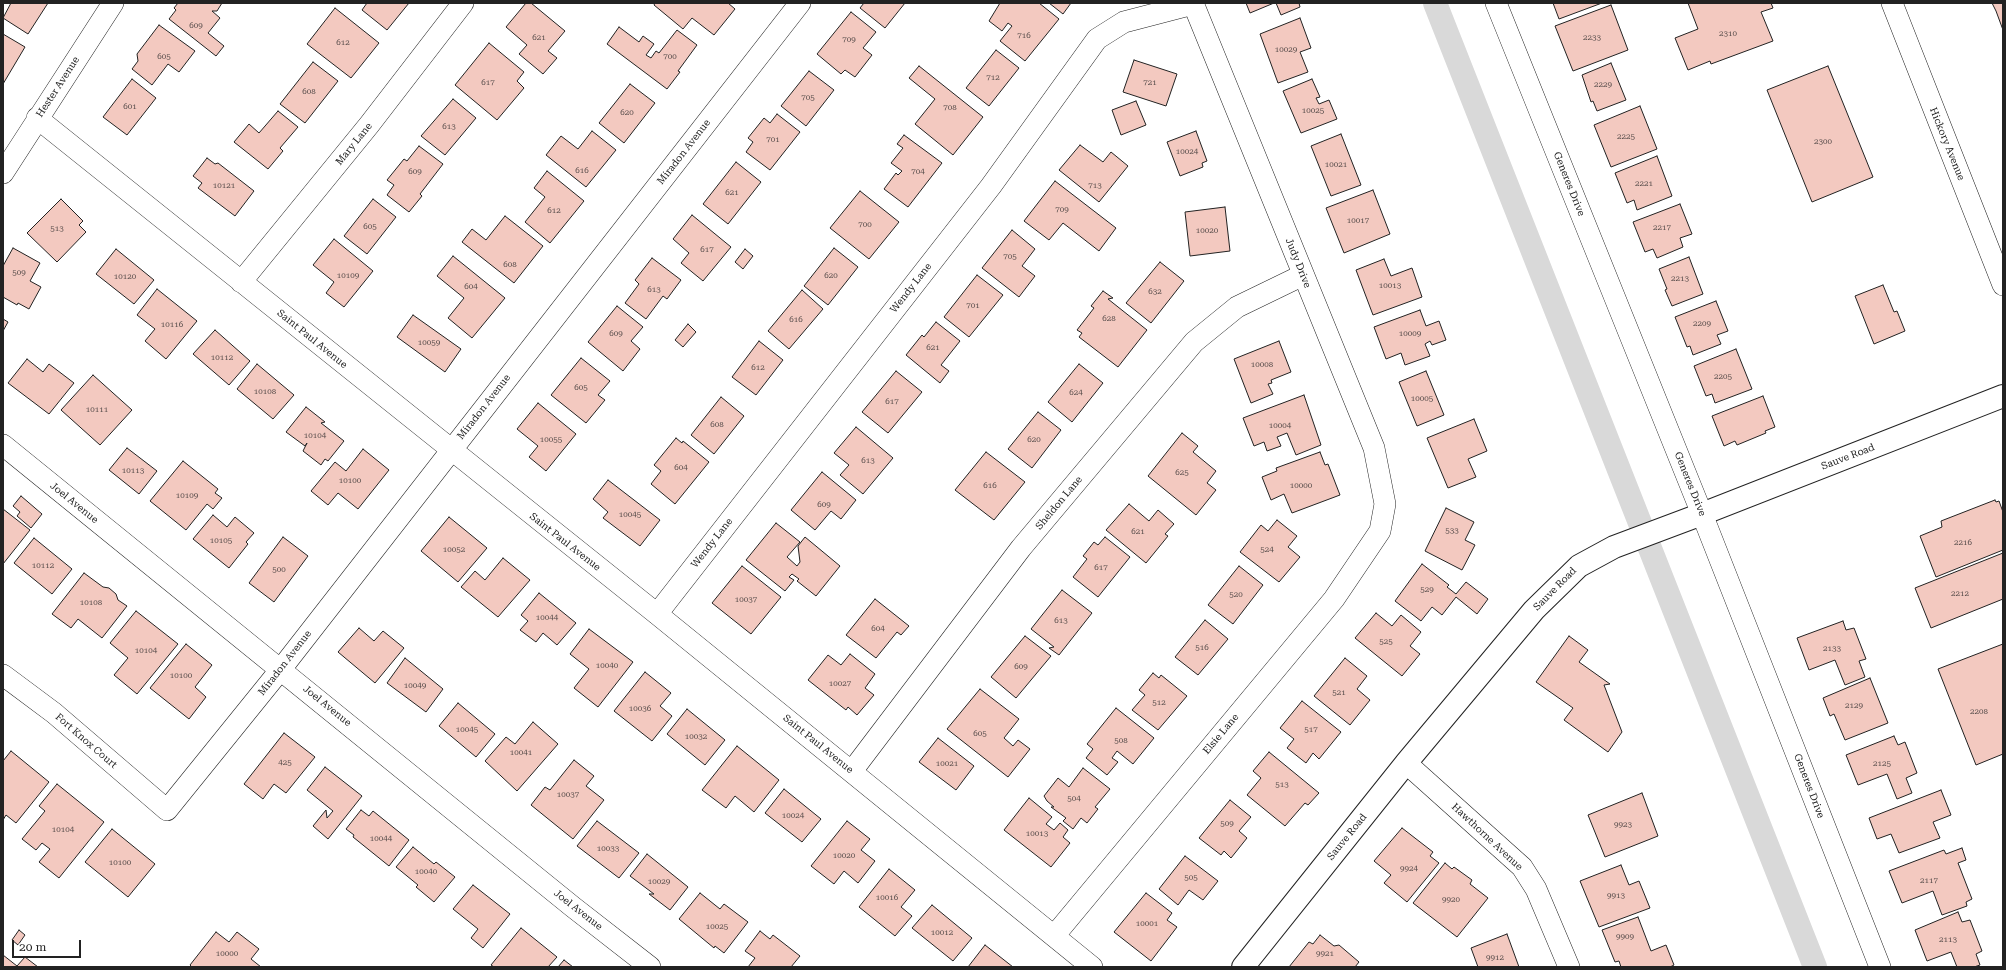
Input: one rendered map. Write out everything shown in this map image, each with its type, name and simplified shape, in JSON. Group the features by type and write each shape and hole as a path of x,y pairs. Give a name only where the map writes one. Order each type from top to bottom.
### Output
{"street":[{"name":"Hester Avenue","path":"3,173 37,118 113,3"},
{"name":"Mary Lane","path":"241,282 369,124 463,3"},
{"name":"Miradon Avenue","path":"167,810 281,669 450,450 800,3"},
{"name":"Generes Drive","path":"1496,3 1702,514 1880,967"},
{"name":"Hickory Avenue","path":"1892,3 2003,286"},
{"name":"Judy Drive","path":"1193,4 1374,448 1385,504 1379,526"},
{"name":"Wendy Lane","path":"657,614 991,186 1097,39 1124,22 1193,4"},
{"name":"Saint Paul Avenue","path":"37,118 450,450 657,614 1092,967"},
{"name":"Sheldon Lane","path":"852,772 1021,548 1194,342 1237,306 1303,275"},
{"name":"Sauve Road","path":"1243,967 1406,763 1534,610 1579,566 1614,547 2003,396"},
{"name":"Joel Avenue","path":"3,445 573,907 650,967"},
{"name":"Elsie Lane","path":"1054,936 1334,599 1380,531 1379,526"},
{"name":"Fort Knox Court","path":"3,674 54,713 167,810"},
{"name":"Hawthorne Avenue","path":"1406,763 1522,867 1536,889 1569,967"}],"building":[{"path":"11,3 48,3 28,34 3,18"},
{"path":"178,3 222,3 217,11 212,11 220,18 208,33 224,46 216,56 169,19 176,10 174,8"},
{"path":"367,3 409,3 387,30 362,10"},
{"path":"526,3 531,3 565,31 548,51 557,58 543,74 519,54 527,45 506,27"},
{"path":"655,3 728,3 735,9 714,35 692,18 683,29 654,5"},
{"path":"864,3 905,3 885,28 860,8"},
{"path":"1000,3 1039,3 1059,19 1025,61 1000,41 1012,26 1008,23 1002,31 989,21"},
{"path":"1049,3 1071,3 1063,14"},
{"path":"1246,3 1274,3 1250,13"},
{"path":"1276,3 1299,3 1300,7 1281,15"},
{"path":"1553,3 1602,3 1559,19"},
{"path":"1688,3 1771,3 1773,8 1761,12 1773,41 1711,64 1710,61 1688,70 1675,38 1698,29"},
{"path":"1992,3 2003,3 2003,30 1996,11"},
{"path":"1611,5 1628,50 1573,71 1555,26"},
{"path":"335,8 379,43 351,78 307,44"},
{"path":"851,12 876,32 863,48 872,55 855,77 845,70 841,74 817,54"},
{"path":"1300,18 1311,48 1300,52 1308,72 1278,83 1260,34"},
{"path":"159,25 195,51 179,72 168,64 152,85 132,69 138,61 137,54"},
{"path":"619,27 639,42 643,36 654,44 646,55 651,58 656,51 659,53 677,30 697,45 667,89 607,44"},
{"path":"3,34 25,47 3,84"},
{"path":"489,43 524,72 517,81 524,88 497,120 455,85"},
{"path":"996,50 1019,68 989,106 966,88"},
{"path":"1134,60 1177,74 1166,106 1123,92"},
{"path":"313,62 338,81 305,123 280,104"},
{"path":"1611,63 1626,100 1597,111 1593,101 1591,102 1582,75"},
{"path":"919,66 983,117 953,155 915,124 935,99 909,78"},
{"path":"1828,66 1873,177 1812,202 1767,90"},
{"path":"809,71 834,90 806,126 781,106"},
{"path":"132,79 156,98 127,135 103,117"},
{"path":"1312,79 1320,97 1316,98 1319,104 1329,100 1337,119 1301,133 1283,91"},
{"path":"630,84 655,103 624,143 599,123"},
{"path":"453,99 476,118 445,155 421,136"},
{"path":"1136,101 1146,125 1121,135 1112,110"},
{"path":"1640,106 1657,149 1611,167 1594,125"},
{"path":"278,111 298,127 280,148 283,151 268,169 234,142 249,124 259,133"},
{"path":"777,114 800,132 770,170 746,152 753,142 748,138 764,118 770,123"},
{"path":"592,131 616,150 586,187 546,155 561,136 578,149"},
{"path":"1196,131 1207,161 1202,163 1203,167 1180,176 1167,142"},
{"path":"1341,134 1361,185 1331,196 1311,146"},
{"path":"904,135 942,163 908,207 884,189 896,173 898,175 902,171 891,163 903,148 897,144"},
{"path":"1080,145 1103,162 1111,152 1128,166 1099,202 1059,170"},
{"path":"419,146 443,164 420,194 422,196 409,212 387,195 394,185 387,180 404,159 407,161"},
{"path":"1657,156 1672,196 1637,210 1634,200 1627,203 1615,173"},
{"path":"207,158 215,164 218,163 254,191 235,216 198,188 202,183 193,176"},
{"path":"736,162 761,182 728,224 703,204"},
{"path":"547,171 584,201 550,243 525,222 545,197 534,188"},
{"path":"1055,181 1116,228 1099,251 1063,223 1049,240 1024,221"},
{"path":"1373,190 1390,234 1344,253 1326,208"},
{"path":"860,191 899,222 869,259 830,228"},
{"path":"61,199 83,221 79,225 86,232 57,262 27,233"},
{"path":"373,199 396,217 367,254 344,236"},
{"path":"1680,204 1692,234 1680,238 1683,247 1657,258 1653,249 1645,252 1633,222"},
{"path":"1225,207 1230,251 1190,256 1185,212"},
{"path":"692,215 731,247 703,281 681,263 689,253 673,239"},
{"path":"505,216 543,246 514,283 462,242 472,229 486,240"},
{"path":"1012,230 1035,249 1022,266 1035,276 1019,297 982,268"},
{"path":"334,239 373,271 344,307 326,293 334,282 313,265"},
{"path":"13,248 40,263 30,281 41,287 29,309 18,303 17,305 3,297 3,266"},
{"path":"834,248 858,267 828,305 804,286"},
{"path":"116,249 154,280 134,304 96,274"},
{"path":"745,249 753,256 743,269 735,262"},
{"path":"453,256 505,298 472,338 448,318 464,298 437,276"},
{"path":"1689,257 1703,294 1672,306 1665,290 1667,289 1659,269"},
{"path":"652,258 681,280 667,299 663,296 646,319 625,303 639,284 635,280"},
{"path":"1384,259 1391,276 1412,268 1422,297 1373,315 1356,270"},
{"path":"1160,262 1184,281 1151,323 1126,303"},
{"path":"977,275 1003,295 969,337 944,317"},
{"path":"1883,285 1894,312 1897,311 1905,331 1874,344 1855,296"},
{"path":"157,289 197,321 166,359 145,341 155,329 137,315"},
{"path":"802,290 823,309 789,349 768,331"},
{"path":"1103,291 1113,298 1108,299 1147,330 1118,367 1079,337 1082,333 1077,330 1094,308 1091,306"},
{"path":"1716,301 1728,331 1717,335 1721,344 1693,355 1690,346 1687,347 1675,317"},
{"path":"617,306 643,327 631,341 640,349 623,371 588,342"},
{"path":"1420,310 1426,326 1439,321 1446,340 1432,345 1430,341 1425,344 1430,356 1405,365 1401,353 1386,359 1374,327"},
{"path":"413,315 461,349 445,372 397,337"},
{"path":"3,319 8,322 3,331"},
{"path":"936,322 960,341 941,365 949,371 940,383 906,355 922,335 924,337"},
{"path":"688,324 696,332 683,347 675,340"},
{"path":"215,330 250,361 229,385 193,354"},
{"path":"759,341 783,360 756,395 732,377"},
{"path":"1279,341 1291,372 1271,380 1272,383 1268,384 1273,394 1251,403 1234,359"},
{"path":"1736,349 1752,389 1715,403 1712,394 1706,396 1694,366"},
{"path":"581,358 610,381 598,395 605,400 586,423 551,395"},
{"path":"27,359 43,372 49,364 74,383 49,414 8,383"},
{"path":"257,364 294,395 273,419 237,389"},
{"path":"1079,364 1103,383 1072,422 1048,402"},
{"path":"896,371 922,392 888,433 862,412"},
{"path":"1426,371 1444,415 1417,426 1399,382"},
{"path":"93,375 132,410 100,445 61,410"},
{"path":"1304,395 1321,445 1296,455 1287,433 1277,437 1281,446 1267,451 1264,442 1254,446 1243,418"},
{"path":"1763,396 1775,427 1765,431 1766,433 1737,445 1735,441 1724,446 1712,416"},
{"path":"721,397 744,416 714,454 691,435"},
{"path":"538,403 576,434 546,471 529,457 538,446 517,429"},
{"path":"306,407 325,422 321,423 344,441 328,461 325,459 321,465 303,451 307,443 305,446 286,432"},
{"path":"1038,412 1061,430 1032,468 1008,449"},
{"path":"1474,419 1487,451 1468,459 1476,477 1448,488 1427,438"},
{"path":"856,427 893,458 863,494 840,475 849,465 834,453"},
{"path":"1182,433 1198,446 1193,452 1216,471 1207,483 1216,490 1196,515 1148,476"},
{"path":"676,438 682,443 683,441 709,462 675,504 651,484 661,471 654,465"},
{"path":"127,448 157,471 139,494 109,470"},
{"path":"363,449 389,470 358,509 338,493 328,505 311,491 335,462 346,471"},
{"path":"986,452 1025,482 994,520 955,490"},
{"path":"1320,452 1325,465 1328,464 1340,495 1292,513 1284,494 1271,500 1262,477 1277,471 1276,468"},
{"path":"183,461 218,489 215,493 222,498 213,509 207,504 186,530 150,501"},
{"path":"822,472 856,500 841,519 831,511 815,530 791,510"},
{"path":"608,480 660,520 640,546 603,518 608,512 593,499"},
{"path":"21,496 42,514 31,528 17,516 20,512 13,506"},
{"path":"1995,500 1996,502 1999,501 2003,512 2003,550 1936,577 1920,536 1942,527 1941,521"},
{"path":"1129,504 1149,521 1158,510 1174,524 1165,534 1168,536 1146,563 1106,530"},
{"path":"1446,508 1474,522 1465,540 1475,545 1462,570 1425,551"},
{"path":"3,509 30,530 3,564"},
{"path":"213,515 227,527 235,517 254,533 246,542 248,544 229,568 193,539"},
{"path":"449,517 487,548 458,582 421,551"},
{"path":"1277,520 1297,536 1288,547 1300,557 1279,582 1240,552 1261,525 1268,531"},
{"path":"776,523 800,542 787,557 797,566 800,562 798,546 805,537 840,566 816,596 797,581 799,579 792,574 789,577 794,580 785,591 746,560"},
{"path":"283,537 308,556 274,602 249,583"},
{"path":"1105,537 1130,557 1098,597 1073,577 1087,559 1083,556 1094,542 1098,545"},
{"path":"34,538 72,569 52,594 14,563"},
{"path":"2003,553 2003,599 1931,628 1915,588"},
{"path":"503,558 530,580 498,617 461,587 475,571 485,580"},
{"path":"1422,564 1449,585 1447,587 1456,594 1466,582 1488,599 1477,614 1456,597 1442,615 1432,607 1421,621 1395,601"},
{"path":"742,566 781,597 751,634 712,603"},
{"path":"1239,566 1263,585 1233,624 1208,605"},
{"path":"84,573 103,587 109,588 116,594 118,600 127,606 102,638 78,619 71,628 52,614"},
{"path":"1062,590 1092,613 1059,655 1049,648 1054,647 1031,629"},
{"path":"539,593 576,623 557,645 543,633 536,642 520,630 528,621 521,615"},
{"path":"875,599 909,626 901,635 897,632 876,658 846,635"},
{"path":"136,611 178,644 137,694 114,675 128,658 110,643"},
{"path":"1376,613 1392,626 1401,615 1421,632 1410,646 1420,654 1402,676 1355,638"},
{"path":"1205,620 1228,639 1198,675 1175,657"},
{"path":"1843,621 1846,630 1854,628 1866,659 1859,661 1865,677 1845,685 1835,660 1809,670 1797,638"},
{"path":"359,628 374,641 383,631 404,648 375,683 338,652"},
{"path":"589,629 633,662 598,707 574,688 589,669 570,654"},
{"path":"1025,636 1051,656 1016,698 991,677"},
{"path":"1569,636 1588,650 1579,662 1610,684 1604,685 1622,732 1608,752 1564,720 1573,708 1536,682"},
{"path":"186,644 212,665 195,687 206,697 189,719 150,688"},
{"path":"2003,644 2003,754 1976,765 1938,669"},
{"path":"850,654 875,674 865,688 874,695 857,715 848,707 846,710 808,680 828,655 841,665"},
{"path":"405,658 443,689 426,712 387,683"},
{"path":"1345,658 1367,676 1357,689 1370,700 1350,725 1314,696"},
{"path":"645,672 671,693 660,706 672,716 652,741 614,711"},
{"path":"1153,673 1159,678 1161,675 1187,696 1158,730 1132,710 1145,695 1139,690"},
{"path":"1870,678 1888,723 1845,740 1834,714 1830,716 1823,698"},
{"path":"980,689 1019,719 1004,738 1013,746 1018,740 1030,749 1008,777 947,729"},
{"path":"1302,701 1341,732 1319,759 1313,753 1306,763 1287,748 1294,739 1280,728"},
{"path":"458,703 495,734 476,757 439,726"},
{"path":"1116,708 1154,738 1133,764 1117,751 1112,758 1118,762 1107,775 1086,758 1093,749 1087,744"},
{"path":"687,709 725,740 705,765 667,734"},
{"path":"533,722 558,744 517,791 485,761 506,737 515,744"},
{"path":"284,733 315,757 286,793 274,784 263,799 244,784"},
{"path":"1894,736 1898,745 1905,742 1917,773 1906,778 1912,793 1897,799 1887,774 1858,785 1846,755"},
{"path":"938,738 974,766 956,790 919,762"},
{"path":"737,746 779,780 754,812 735,796 726,808 702,790"},
{"path":"11,751 49,782 16,823 6,815 3,820 3,761"},
{"path":"1269,752 1319,793 1308,805 1305,803 1285,826 1247,795 1261,778 1253,771"},
{"path":"574,760 594,776 586,786 604,800 573,839 531,805 545,787 550,790"},
{"path":"325,767 362,796 328,839 313,826 326,810 327,818 333,811 307,790"},
{"path":"1083,768 1110,789 1095,807 1098,809 1087,823 1081,818 1073,829 1063,821 1066,818 1051,807 1054,807 1044,796 1058,778 1069,787"},
{"path":"57,784 104,822 59,878 39,862 50,849 42,843 36,850 22,839 45,811 39,806"},
{"path":"784,789 821,819 802,842 765,813"},
{"path":"1941,790 1951,815 1933,822 1940,838 1899,853 1891,834 1877,839 1869,818"},
{"path":"1642,793 1658,836 1605,857 1588,815"},
{"path":"1029,798 1052,817 1046,824 1054,830 1060,823 1068,830 1063,837 1070,843 1051,867 1004,830"},
{"path":"1230,800 1251,817 1239,831 1247,838 1231,858 1224,851 1221,855 1199,838"},
{"path":"361,810 369,816 373,811 409,840 389,866 353,837 354,835 346,829"},
{"path":"597,821 639,853 619,878 577,846"},
{"path":"847,821 870,839 861,850 875,861 858,883 844,871 834,884 811,866"},
{"path":"1402,828 1433,852 1430,856 1439,863 1407,902 1384,883 1391,875 1374,861"},
{"path":"112,829 155,864 128,897 85,862"},
{"path":"413,847 434,864 436,862 455,877 434,902 416,887 418,885 396,867"},
{"path":"1962,848 1966,860 1958,863 1972,899 1966,902 1967,906 1942,915 1933,891 1902,903 1889,871 1944,850 1946,854"},
{"path":"647,854 688,887 670,910 649,894 654,894 630,876"},
{"path":"1185,856 1218,881 1203,900 1189,890 1178,905 1159,889"},
{"path":"1445,863 1452,869 1454,867 1472,880 1470,884 1488,898 1457,937 1413,903"},
{"path":"1621,865 1629,885 1639,881 1650,908 1599,927 1580,881"},
{"path":"889,869 915,890 901,907 912,916 895,936 859,907"},
{"path":"473,885 510,914 483,948 471,938 478,929 453,909"},
{"path":"700,893 720,909 724,904 748,922 724,953 715,946 714,948 679,919"},
{"path":"1146,893 1172,913 1167,920 1177,927 1151,961 1114,932"},
{"path":"932,905 972,938 953,961 912,928"},
{"path":"1958,912 1962,922 1970,920 1982,951 1976,954 1980,965 1974,967 1957,967 1951,952 1927,961 1915,930"},
{"path":"1638,917 1651,951 1666,945 1674,965 1670,967 1621,967 1619,961 1615,962 1602,930"},
{"path":"521,928 557,957 548,967 494,967 491,965"},
{"path":"19,930 25,935 18,945 12,940"},
{"path":"760,931 770,939 773,935 800,956 791,967 748,967 755,958 745,951"},
{"path":"216,932 229,942 237,932 259,949 251,959 261,967 192,967 190,965"},
{"path":"1507,934 1519,967 1478,967 1471,948"},
{"path":"1320,935 1334,946 1339,945 1359,962 1355,967 1289,967 1309,942 1313,944"},
{"path":"985,945 1013,967 968,967"},
{"path":"3,955 17,966 25,957 38,967 3,967"},
{"path":"564,960 573,967 558,967"}],"waterway":[{"path":"1435,3 1815,967"}]}
